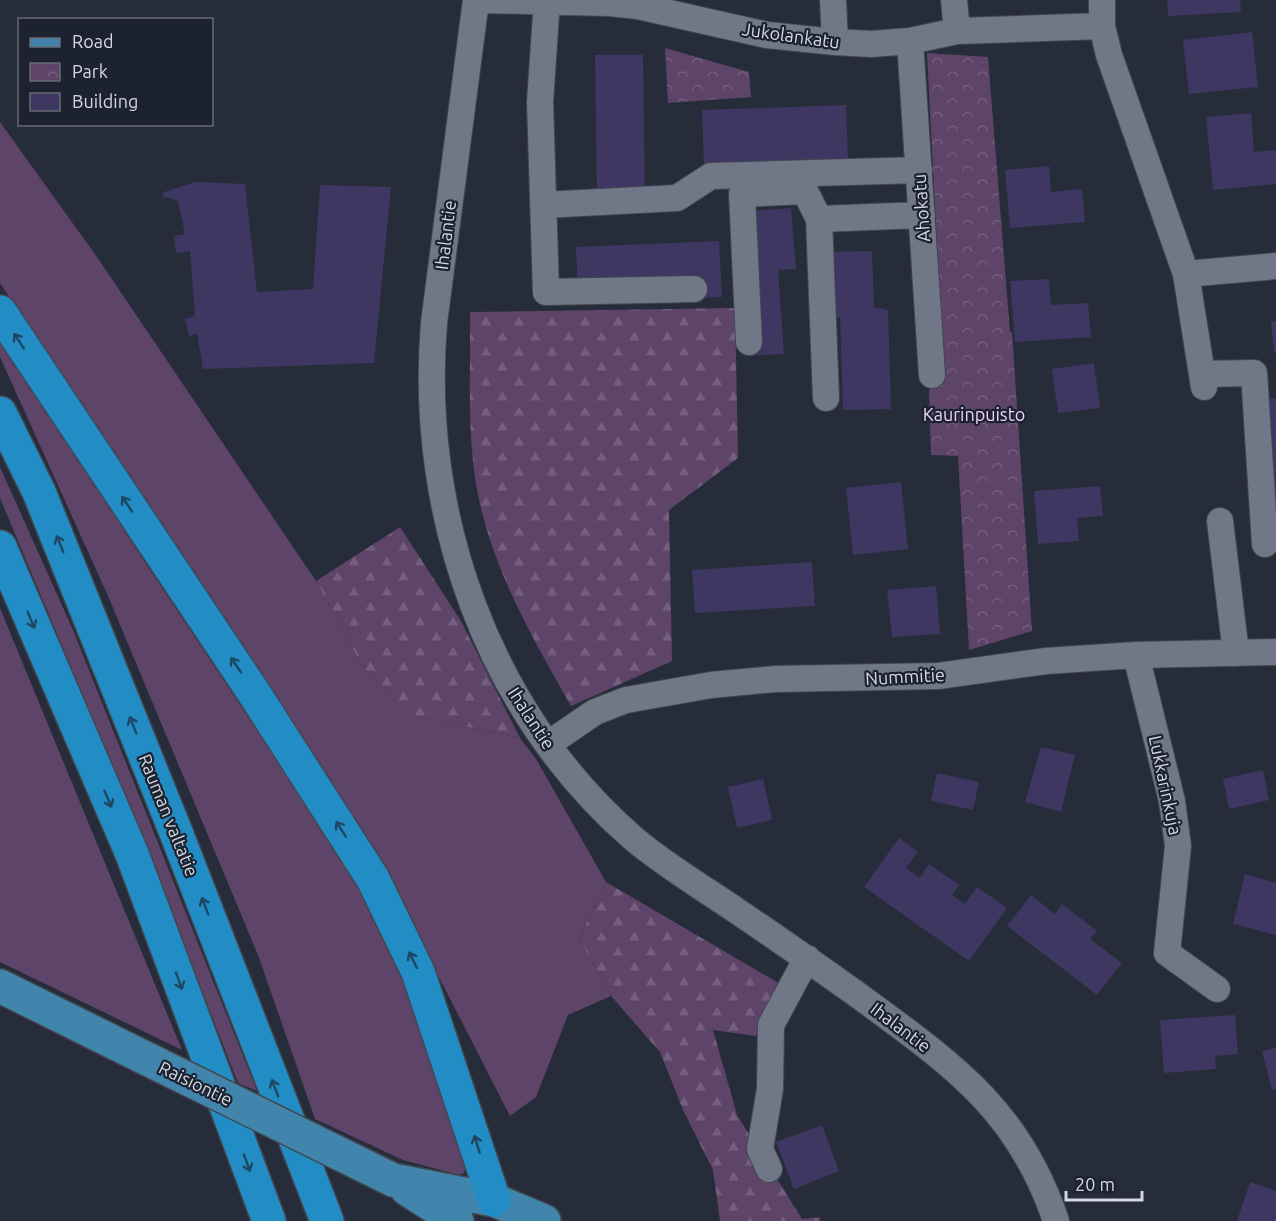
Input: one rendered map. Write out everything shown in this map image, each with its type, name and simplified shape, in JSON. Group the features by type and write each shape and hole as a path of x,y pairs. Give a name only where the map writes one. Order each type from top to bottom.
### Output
{"highway":[{"path":"0,312 252,690 373,879 418,972 494,1200"},
{"name":"Rauman valtatie","path":"0,412 39,492 177,835 327,1221"},
{"path":"0,547 132,855 269,1221"}],"main road":[{"name":"Raisiontie","path":"0,986 393,1180 457,1221"},
{"name":"Raisiontie","path":"393,1180 494,1200 544,1221"}],"street":[{"name":"Ihalantie","path":"476,0 434,323 430,371 432,423 438,477 460,571 501,667 523,710 573,780 635,839 663,862 807,958 926,1045 983,1094 1008,1124 1032,1161 1056,1221"},
{"name":"Jukolankatu","path":"482,0 638,6 767,35 835,42 910,41 957,31 1102,26"},
{"path":"833,0 835,42"},
{"path":"954,0 957,31"},
{"path":"1102,0 1102,26 1109,55 1186,274 1203,380 1254,373 1265,544"},
{"path":"546,1 540,102 546,292 694,289"},
{"name":"Ahokatu","path":"910,41 932,375"},
{"path":"543,205 677,198 711,176 919,170"},
{"path":"749,342 742,195 805,191 819,219 826,398"},
{"path":"819,219 922,215"},
{"path":"1186,274 1276,266"},
{"path":"1220,521 1236,653"},
{"name":"Nummitie","path":"548,744 595,712 626,700 669,691 775,679 938,676 1046,661 1136,655 1276,652"},
{"name":"Lukkarinkuja","path":"1136,655 1172,801 1178,846 1167,953 1217,989"},
{"path":"770,1169 760,1149 770,1089 771,1025 807,958"}],"green space":[{"path":"665,48 749,72 751,97 668,103"},
{"name":"Kaurinpuisto","path":"927,53 988,57 1010,332 1012,332 1032,631 969,650 958,456 931,455 929,390 944,379"},
{"path":"0,122 97,257 316,581 362,666 406,714 520,738 536,759 606,882 579,938 611,996 568,1015 536,1097 510,1116 424,948 389,871 0,283"},
{"path":"735,308 738,458 669,510 672,661 571,706 510,590 483,516 477,491 471,441 470,312"},
{"path":"0,336 142,558 336,848 377,918 405,977 467,1163 464,1173 459,1175 403,1160 315,1119 258,955 108,596 0,357"},
{"path":"0,467 73,630 257,1091 238,1083 135,820 0,498"},
{"path":"400,527 461,621 520,738 406,714 362,666 316,581"},
{"path":"0,608 182,1050 0,962"},
{"path":"606,882 782,985 756,1036 713,1030 737,1115 802,1219 820,1217 820,1221 720,1221 713,1170 683,1110 660,1052 611,996 579,938"}],"building":[{"path":"1167,0 1240,0 1241,12 1168,16"},
{"path":"1252,32 1258,87 1189,94 1183,40"},
{"path":"595,55 643,55 645,197 597,197"},
{"path":"846,105 848,159 704,165 702,110"},
{"path":"1251,113 1254,152 1276,150 1276,184 1213,190 1206,117"},
{"path":"1049,166 1051,192 1082,189 1085,222 1010,228 1005,170"},
{"path":"195,182 245,184 257,292 313,289 320,185 391,187 374,363 203,369 197,334 189,336 185,319 195,316 190,251 176,253 174,236 185,234 178,201 162,196 164,192"},
{"path":"791,208 796,269 778,270 784,354 743,356 737,269 752,211"},
{"path":"719,241 722,297 578,303 576,247"},
{"path":"872,251 874,307 888,310 891,409 843,410 840,317 825,317 823,252"},
{"path":"1049,279 1051,305 1088,303 1091,337 1015,342 1010,281"},
{"path":"1271,321 1276,321 1276,353 1274,353"},
{"path":"1094,363 1100,408 1058,413 1052,369"},
{"path":"1276,398 1276,549 1254,401"},
{"path":"901,482 908,549 853,555 846,488"},
{"path":"1100,486 1103,516 1077,518 1079,541 1038,544 1034,491"},
{"path":"812,562 815,606 695,613 692,570"},
{"path":"936,586 940,634 892,637 887,590"},
{"path":"1041,747 1075,755 1061,812 1025,802"},
{"path":"1263,770 1269,800 1229,809 1223,779"},
{"path":"937,773 979,782 973,810 931,801"},
{"path":"763,779 772,820 737,828 728,787"},
{"path":"899,838 918,852 906,868 920,878 929,864 959,885 952,895 965,904 977,887 1007,908 969,961 864,887"},
{"path":"1245,874 1276,883 1276,935 1233,924"},
{"path":"1031,895 1055,914 1062,904 1097,931 1090,939 1122,963 1097,995 1007,926"},
{"path":"1235,1015 1238,1054 1215,1056 1216,1069 1164,1073 1160,1020"},
{"path":"1276,1048 1276,1089 1272,1090 1262,1051"},
{"path":"822,1125 839,1171 794,1189 776,1142"},
{"path":"1250,1182 1276,1191 1276,1221 1237,1221"}]}
